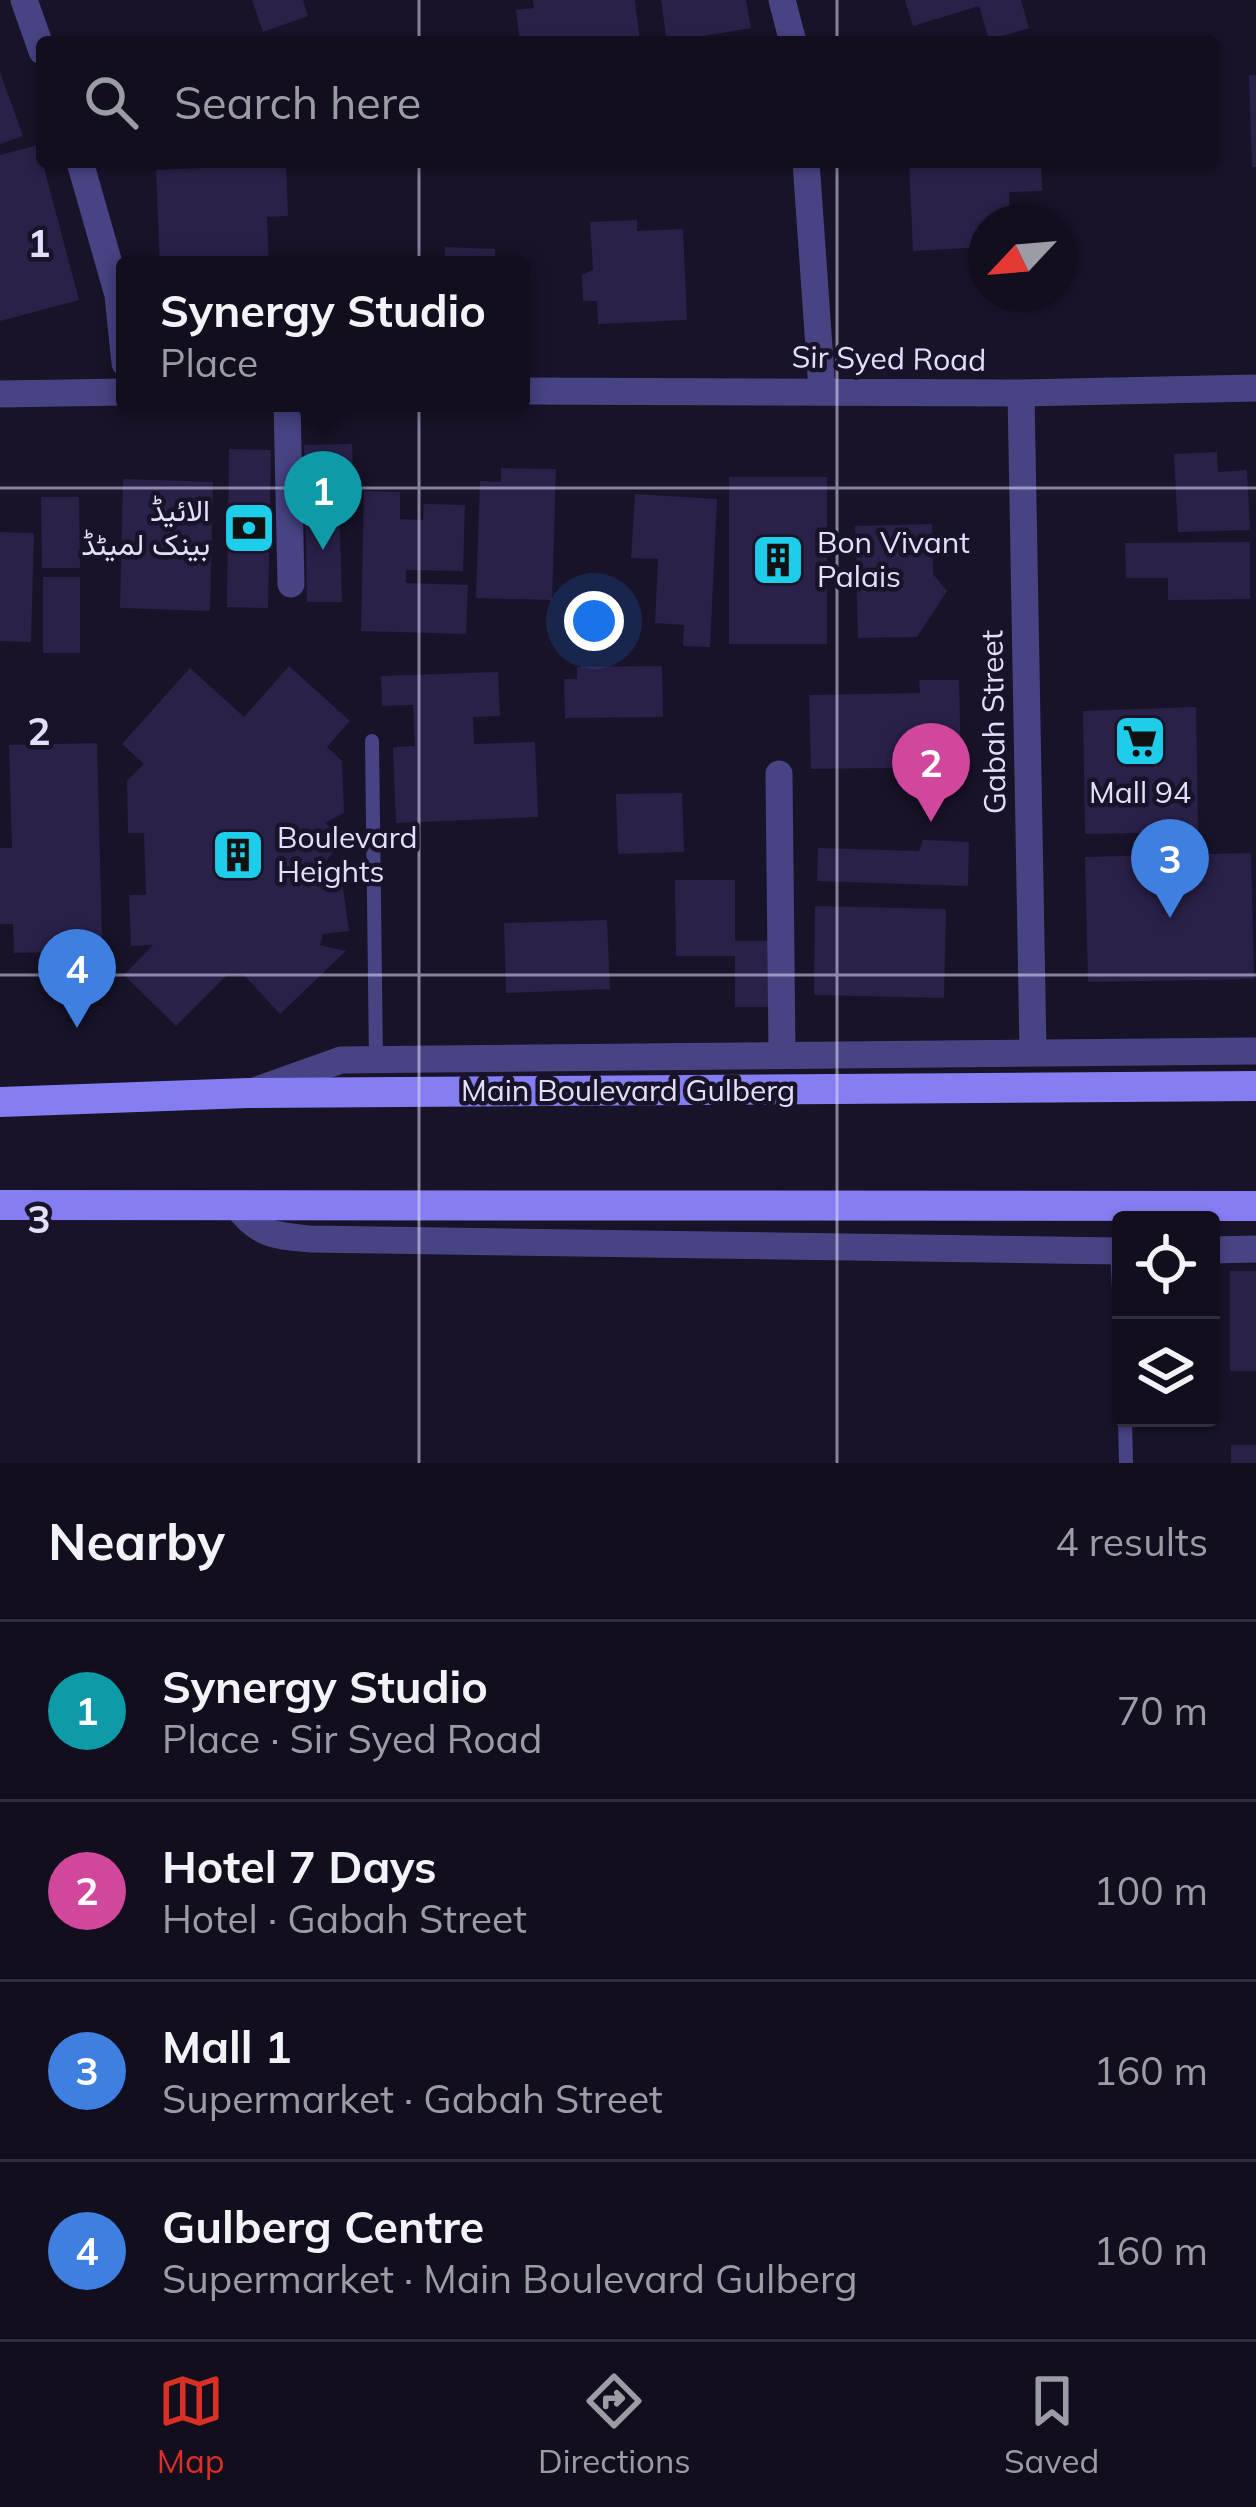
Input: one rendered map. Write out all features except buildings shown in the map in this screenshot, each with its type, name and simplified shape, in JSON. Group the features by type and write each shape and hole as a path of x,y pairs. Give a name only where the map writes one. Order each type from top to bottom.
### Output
{"main road":[{"name":"Main Boulevard Gulberg","path":"0,1102 248,1094 1256,1086"},
{"path":"0,1205 1256,1206"}],"street":[{"path":"24,0 36,36"},
{"path":"782,0 791,36"},
{"path":"82,168 116,288"},
{"path":"806,168 822,390"},
{"name":"Sir Syed Road","path":"530,391 1021,393 1256,388"},
{"path":"0,394 116,392"},
{"name":"Gabah Street","path":"1021,393 1033,1050"},
{"path":"287,412 290,584"},
{"path":"779,774 782,1053"},
{"path":"248,1094 341,1060 1256,1051"},
{"path":"236,1205 253,1228 267,1235 310,1239 1112,1251"},
{"path":"1220,1250 1256,1249"}],"lane":[{"path":"372,741 376,1060"},
{"path":"1125,1427 1126,1463"}],"place":[{"name":"الائیڈ بینک لمیٹڈ","path":"249,528"},
{"name":"Synergy Studio","path":"323,550"},
{"name":"Bon Vivant Palais","path":"778,560"},
{"name":"Mall 94","path":"1140,741"},
{"name":"Hotel 7 Days","path":"931,822"},
{"name":"Boulevard Heights","path":"238,855"},
{"name":"Mall 1","path":"1170,918"},
{"name":"Gulberg Centre","path":"77,1028"}]}
